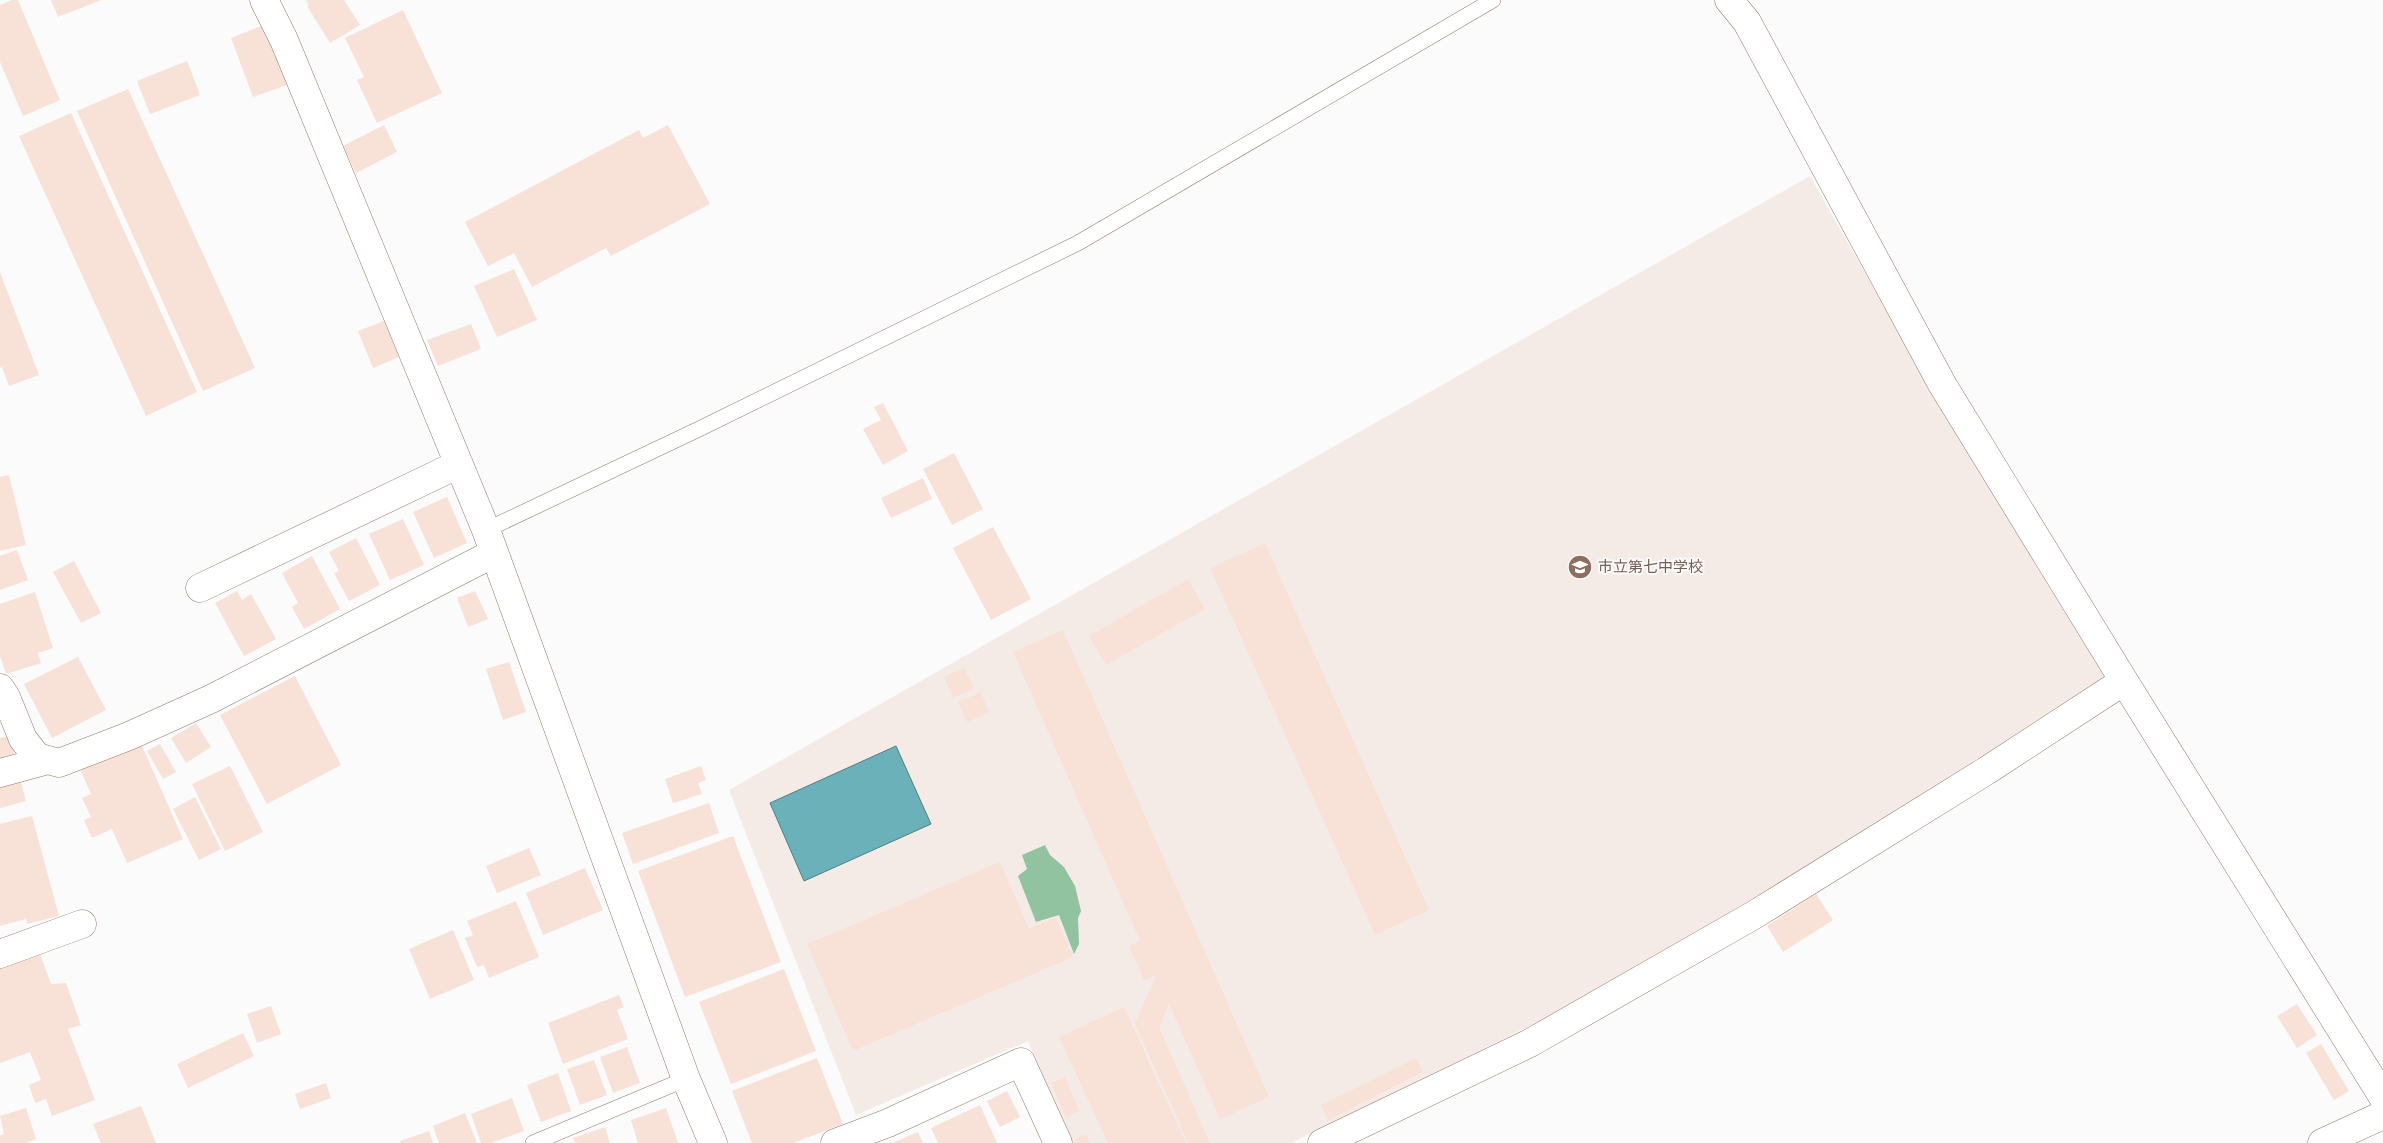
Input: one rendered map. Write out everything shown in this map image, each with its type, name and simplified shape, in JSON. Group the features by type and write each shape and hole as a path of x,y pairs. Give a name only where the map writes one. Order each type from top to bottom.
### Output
{"street":[{"path":"264,0 284,40 490,541 686,1079 713,1143"},
{"path":"1728,0 1747,22 1942,384 2383,1097"},
{"path":"200,588 459,464"},
{"path":"0,688 6,697 22,739 37,756 59,763 129,736 212,699 490,541"},
{"path":"1322,1143 1530,1043 1754,915 1986,771 2124,681"},
{"path":"0,773 48,760"},
{"path":"0,954 82,924"},
{"path":"835,1143 888,1123 1021,1062 1058,1143"},
{"path":"2322,1143 2383,1115"}],"lane":[{"path":"490,541 697,430 1078,243 1493,0"},
{"path":"533,1143 686,1079"}],"shaded area":[{"name":"市立第七中学校","path":"1810,176 1926,381 2108,677 1745,904 1550,1016 1291,1143 1072,1143 1028,1041 856,1115 729,790"}],"green space":[{"path":"1045,845 1050,855 1064,867 1075,886 1081,911 1078,918 1079,944 1074,954 1059,915 1036,922 1018,876 1027,869 1022,855"}],"water":[{"path":"896,746 931,824 804,881 770,803"}],"building":[{"path":"12,0 18,0 60,100 23,116 0,62 0,5"},
{"path":"51,0 101,0 58,17"},
{"path":"306,0 344,0 360,25 330,43 307,6 309,5"},
{"path":"403,10 442,93 377,123 357,80 364,77 345,38"},
{"path":"266,24 289,84 253,97 231,38"},
{"path":"187,61 200,95 150,114 137,81"},
{"path":"128,89 255,368 203,391 77,111"},
{"path":"71,113 197,392 146,416 19,136"},
{"path":"384,125 397,152 356,173 343,146"},
{"path":"668,125 710,204 611,256 606,248 532,287 514,253 488,266 465,222 639,130 643,138"},
{"path":"514,269 537,320 497,337 474,286"},
{"path":"0,272 39,375 9,386 2,367 0,368"},
{"path":"384,321 399,357 373,368 358,331"},
{"path":"471,324 481,349 438,366 427,340"},
{"path":"883,403 908,451 883,465 863,429 881,420 874,407"},
{"path":"954,453 983,509 952,525 923,469"},
{"path":"9,475 26,545 0,551 0,477"},
{"path":"923,478 932,499 891,518 881,498"},
{"path":"447,497 467,543 434,558 413,512"},
{"path":"403,519 424,565 390,580 369,534"},
{"path":"993,527 1031,599 991,620 953,548"},
{"path":"356,538 380,585 349,601 334,573 339,571 329,552"},
{"path":"1265,543 1429,910 1375,935 1210,568"},
{"path":"17,550 28,580 0,590 0,556"},
{"path":"312,556 340,609 304,629 292,607 298,603 282,573"},
{"path":"74,561 101,613 81,623 53,572"},
{"path":"1188,579 1205,609 1106,665 1089,636"},
{"path":"237,591 242,600 251,594 276,639 244,656 215,603"},
{"path":"475,591 488,619 468,627 457,598"},
{"path":"35,592 53,648 38,653 41,663 6,674 0,656 0,604"},
{"path":"1063,630 1269,1097 1220,1119 1169,1004 1159,1027 1210,1143 1188,1143 1135,1024 1156,975 1144,980 1129,946 1140,941 1013,652"},
{"path":"78,657 106,710 52,738 24,684"},
{"path":"509,662 526,712 503,720 486,669"},
{"path":"964,668 974,688 953,698 944,677"},
{"path":"295,676 341,765 267,804 220,715"},
{"path":"981,692 989,713 967,722 958,702"},
{"path":"196,723 211,747 186,763 171,738"},
{"path":"8,736 15,757 0,762 0,738"},
{"path":"140,741 183,839 127,863 112,829 92,838 84,820 91,817 82,798 91,794 79,767"},
{"path":"160,744 176,772 163,779 147,751"},
{"path":"230,766 263,832 225,851 192,784"},
{"path":"701,766 706,780 698,783 702,794 673,803 665,779"},
{"path":"19,774 26,801 0,808 0,779"},
{"path":"195,797 221,849 199,860 173,809"},
{"path":"709,803 719,833 633,864 622,833"},
{"path":"32,816 59,916 27,924 26,919 0,926 0,824"},
{"path":"733,836 781,962 685,997 638,871"},
{"path":"529,848 541,875 497,893 486,866"},
{"path":"1000,862 1029,929 1056,917 1073,957 853,1051 807,944"},
{"path":"585,868 603,910 543,935 526,893"},
{"path":"1816,894 1833,920 1783,952 1767,926"},
{"path":"516,901 539,957 489,978 484,965 477,967 465,938 473,935 467,921"},
{"path":"453,930 474,980 430,999 409,949"},
{"path":"39,951 51,984 66,983 81,1025 68,1029 95,1100 52,1116 46,1099 35,1103 29,1085 41,1080 30,1052 0,1063 0,965"},
{"path":"784,969 816,1051 731,1084 699,1002"},
{"path":"619,995 624,1007 617,1010 628,1039 563,1064 548,1023"},
{"path":"2297,1004 2317,1035 2297,1048 2277,1016"},
{"path":"271,1006 281,1034 257,1043 247,1014"},
{"path":"1124,1007 1186,1143 1108,1143 1059,1037"},
{"path":"243,1033 254,1056 188,1088 177,1064"},
{"path":"2321,1044 2349,1091 2334,1100 2306,1053"},
{"path":"627,1047 640,1083 613,1093 600,1057"},
{"path":"817,1058 843,1124 793,1143 752,1143 732,1091"},
{"path":"1416,1058 1423,1072 1328,1120 1321,1105"},
{"path":"594,1060 607,1095 580,1105 567,1069"},
{"path":"558,1073 571,1111 541,1122 527,1085"},
{"path":"1065,1077 1079,1111 1066,1117 1051,1083"},
{"path":"326,1083 331,1098 300,1109 295,1094"},
{"path":"1007,1091 1020,1117 1000,1127 987,1101"},
{"path":"512,1098 524,1131 491,1143 481,1143 471,1114"},
{"path":"980,1105 997,1143 938,1143 931,1128"},
{"path":"141,1106 156,1143 101,1143 93,1124"},
{"path":"26,1108 36,1139 25,1143 0,1143 0,1135 4,1134 0,1116"},
{"path":"666,1108 678,1143 638,1143 631,1120"},
{"path":"465,1113 477,1143 439,1143 433,1126"},
{"path":"605,1127 610,1143 575,1143 573,1138"},
{"path":"429,1131 433,1143 401,1143 400,1141"},
{"path":"918,1132 923,1143 892,1143"},
{"path":"1086,1134 1090,1143 1077,1143 1076,1139"}],"place":[{"name":"市立第七中学校","path":"1580,567"}]}
